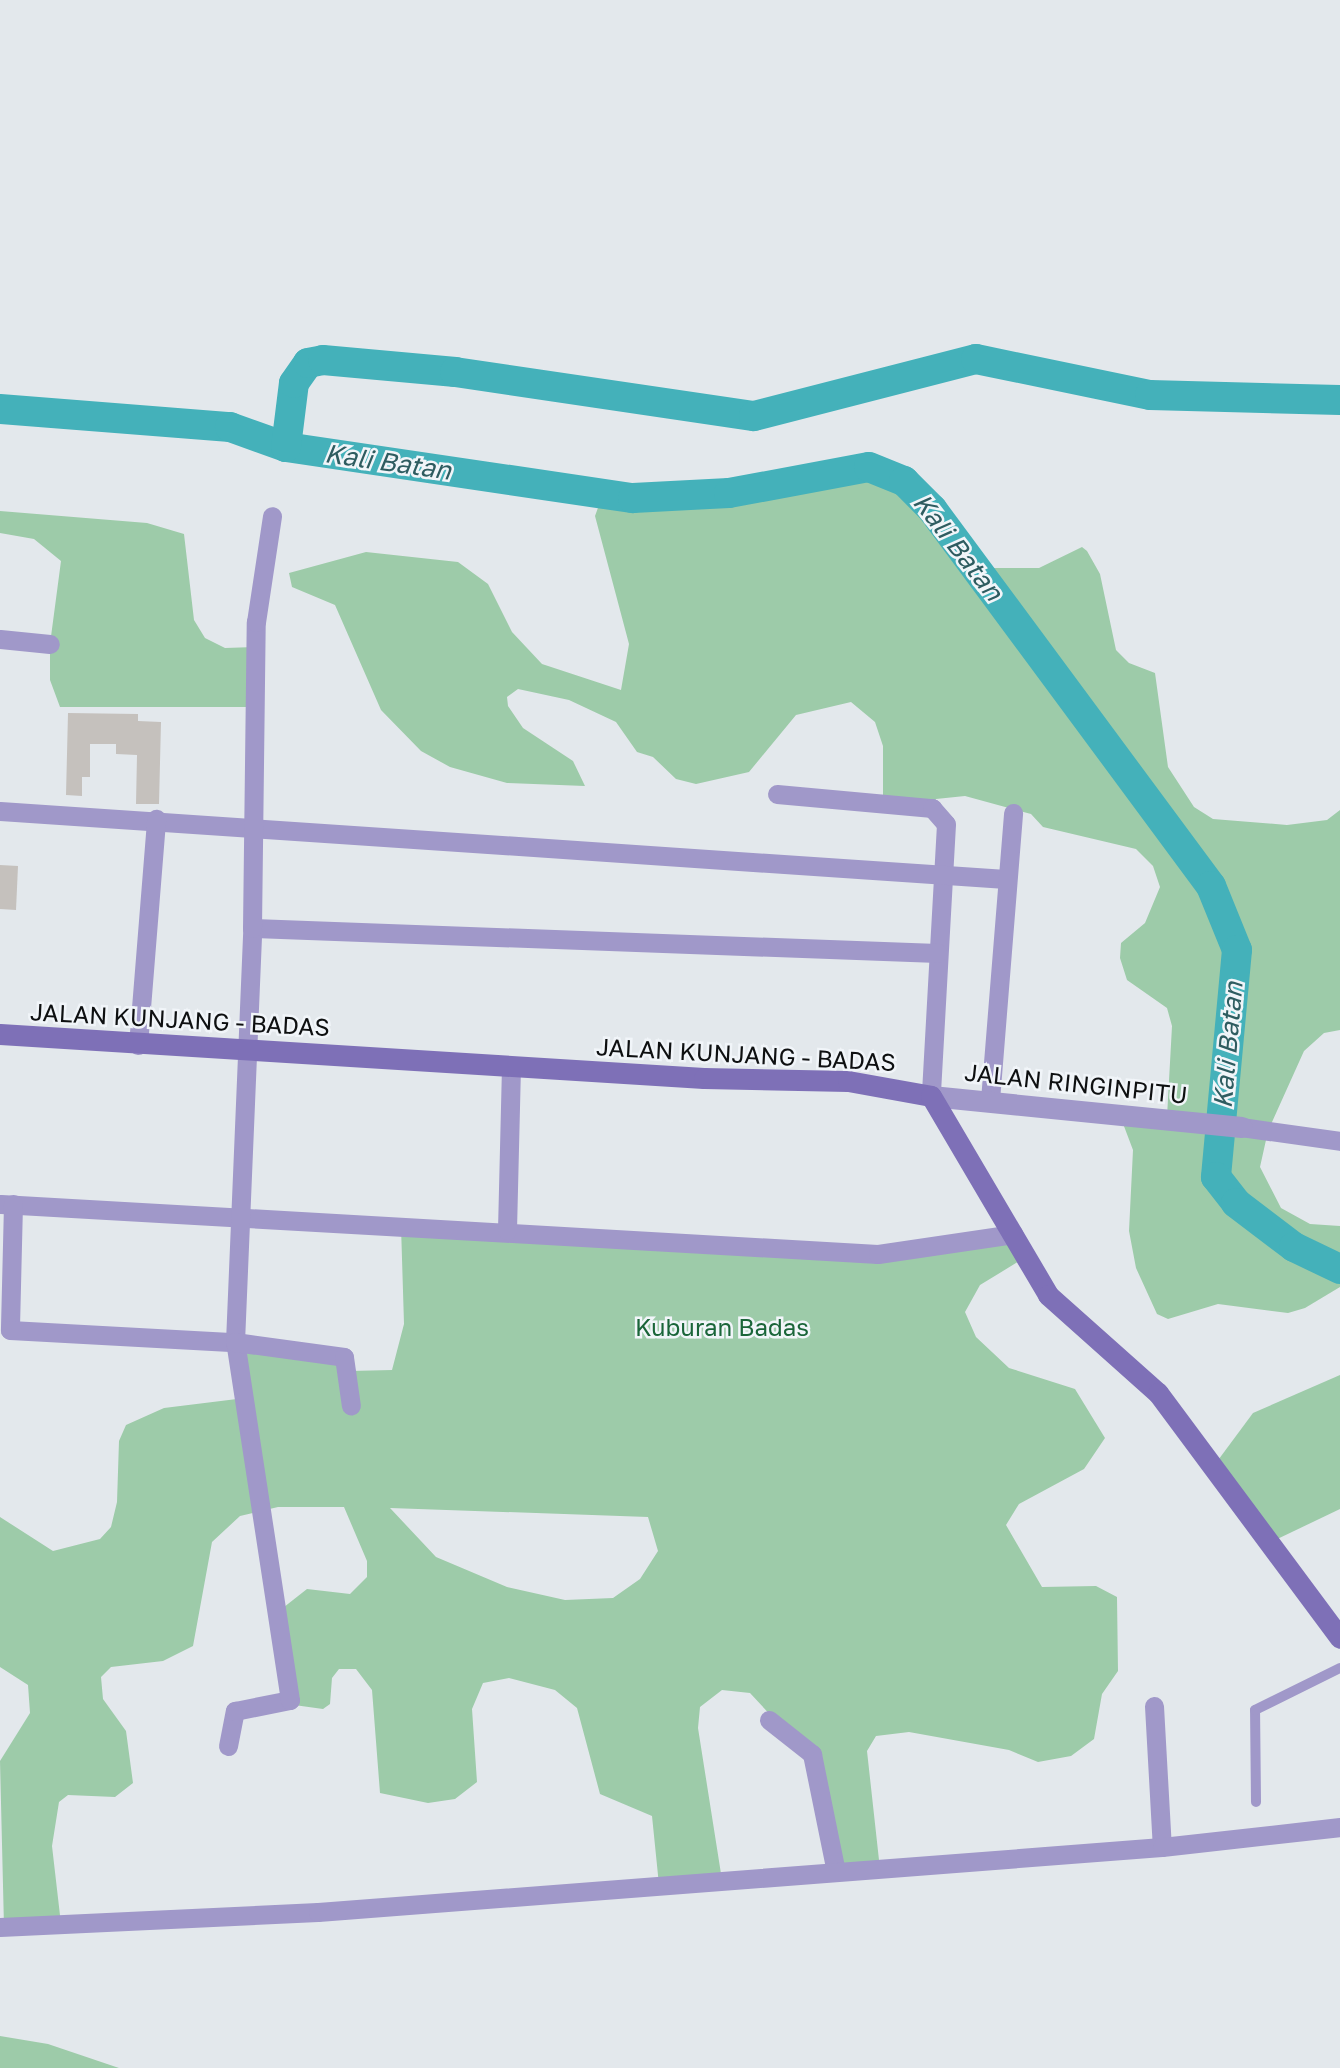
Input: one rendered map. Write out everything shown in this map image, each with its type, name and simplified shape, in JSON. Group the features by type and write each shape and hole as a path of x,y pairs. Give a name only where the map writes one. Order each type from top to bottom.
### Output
{"main road":[{"name":"JALAN KUNJANG - BADAS","path":"0,1034 138,1045 512,1066 848,1081 931,1096"},
{"path":"931,1096 1048,1295 1158,1393 1340,1639"}],"street":[{"path":"228,1746 234,1711 290,1700 235,1342 252,928 258,586 272,516"},
{"path":"0,639 50,645"},
{"path":"778,794 932,808 946,824 931,1096"},
{"path":"0,811 252,824 1006,879"},
{"path":"990,1100 1013,813"},
{"path":"138,1045 156,819"},
{"path":"252,928 938,953"},
{"path":"507,1230 512,1066"},
{"name":"JALAN RINGINPITU","path":"931,1096 1167,1118 1340,1141"},
{"path":"351,1406 344,1357 235,1342 10,1330 6,1204 242,1219 507,1230 878,1254 1014,1234"},
{"path":"1154,1706 1162,1847"},
{"path":"769,1720 812,1754 836,1872"},
{"path":"0,1927 318,1912 1162,1847 1340,1827"}],"lane":[{"path":"1256,1802 1255,1710 1340,1668"}],"green space":[{"path":"869,467 915,489 973,568 1039,568 1082,547 1087,551 1100,574 1116,650 1129,663 1155,673 1168,767 1194,807 1213,819 1287,825 1327,820 1340,810 1340,1030 1324,1033 1304,1051 1268,1131 1260,1167 1281,1208 1310,1224 1340,1226 1340,1287 1305,1308 1288,1313 1218,1304 1168,1319 1157,1314 1136,1268 1129,1231 1133,1150 1119,1113 1167,1117 1172,1026 1167,1008 1127,980 1120,958 1121,943 1145,923 1160,887 1153,866 1136,849 1043,827 1031,814 965,796 936,799 932,808 883,804 883,746 875,722 851,702 796,715 749,772 696,784 676,779 653,757 637,752 616,722 569,700 518,689 507,697 508,706 523,728 573,761 585,786 507,783 450,767 421,751 381,710 335,605 292,587 289,573 366,552 458,562 488,584 512,632 542,664 621,690 629,644 595,516 603,494 729,493"},
{"path":"0,511 147,523 184,534 194,620 205,638 225,648 255,647 254,707 60,707 50,680 50,644 61,561 34,539 0,533"},
{"name":"Kuburan Badas","path":"401,1226 829,1252 1014,1234 1026,1257 980,1285 965,1312 976,1337 1009,1368 1075,1389 1105,1438 1084,1469 1019,1504 1006,1525 1042,1587 1096,1586 1117,1597 1118,1671 1102,1694 1094,1739 1071,1756 1038,1762 1009,1750 909,1732 876,1736 867,1751 880,1869 836,1872 816,1764 750,1693 722,1690 700,1707 698,1728 722,1880 659,1885 652,1816 600,1794 577,1708 555,1690 509,1678 483,1683 472,1709 477,1782 455,1799 428,1803 380,1793 372,1690 356,1669 339,1669 332,1678 330,1704 323,1709 287,1704 279,1611 307,1589 350,1594 367,1577 367,1561 344,1507 278,1507 240,1516 212,1542 193,1646 163,1661 111,1667 101,1677 103,1699 126,1731 133,1783 115,1797 68,1795 59,1802 52,1846 61,1924 4,1927 0,1761 30,1713 28,1685 0,1667 0,1517 53,1551 100,1539 111,1527 117,1502 119,1441 126,1425 164,1408 237,1399 235,1342 333,1352 350,1371 392,1370 404,1324","holes":["390,1508 648,1517 658,1551 640,1579 613,1598 565,1600 507,1587 436,1557"]},
{"path":"1340,1375 1340,1509 1269,1543 1213,1467 1253,1413"},
{"path":"0,2036 48,2044 119,2068 0,2068"}],"building":[{"path":"68,713 138,714 138,721 161,722 159,804 136,804 137,755 116,754 116,744 90,744 90,777 82,777 82,796 66,795"},
{"path":"0,865 18,866 16,910 0,909"}],"waterway":[{"path":"286,447 294,383 308,363 323,360 455,372 754,416 976,359 1150,395 1340,400"},
{"name":"Kali Batan","path":"0,409 230,427 286,447 633,498 729,493 869,467 904,481 932,509 1211,886 1237,950 1216,1177 1236,1203 1294,1247 1340,1269"}]}
